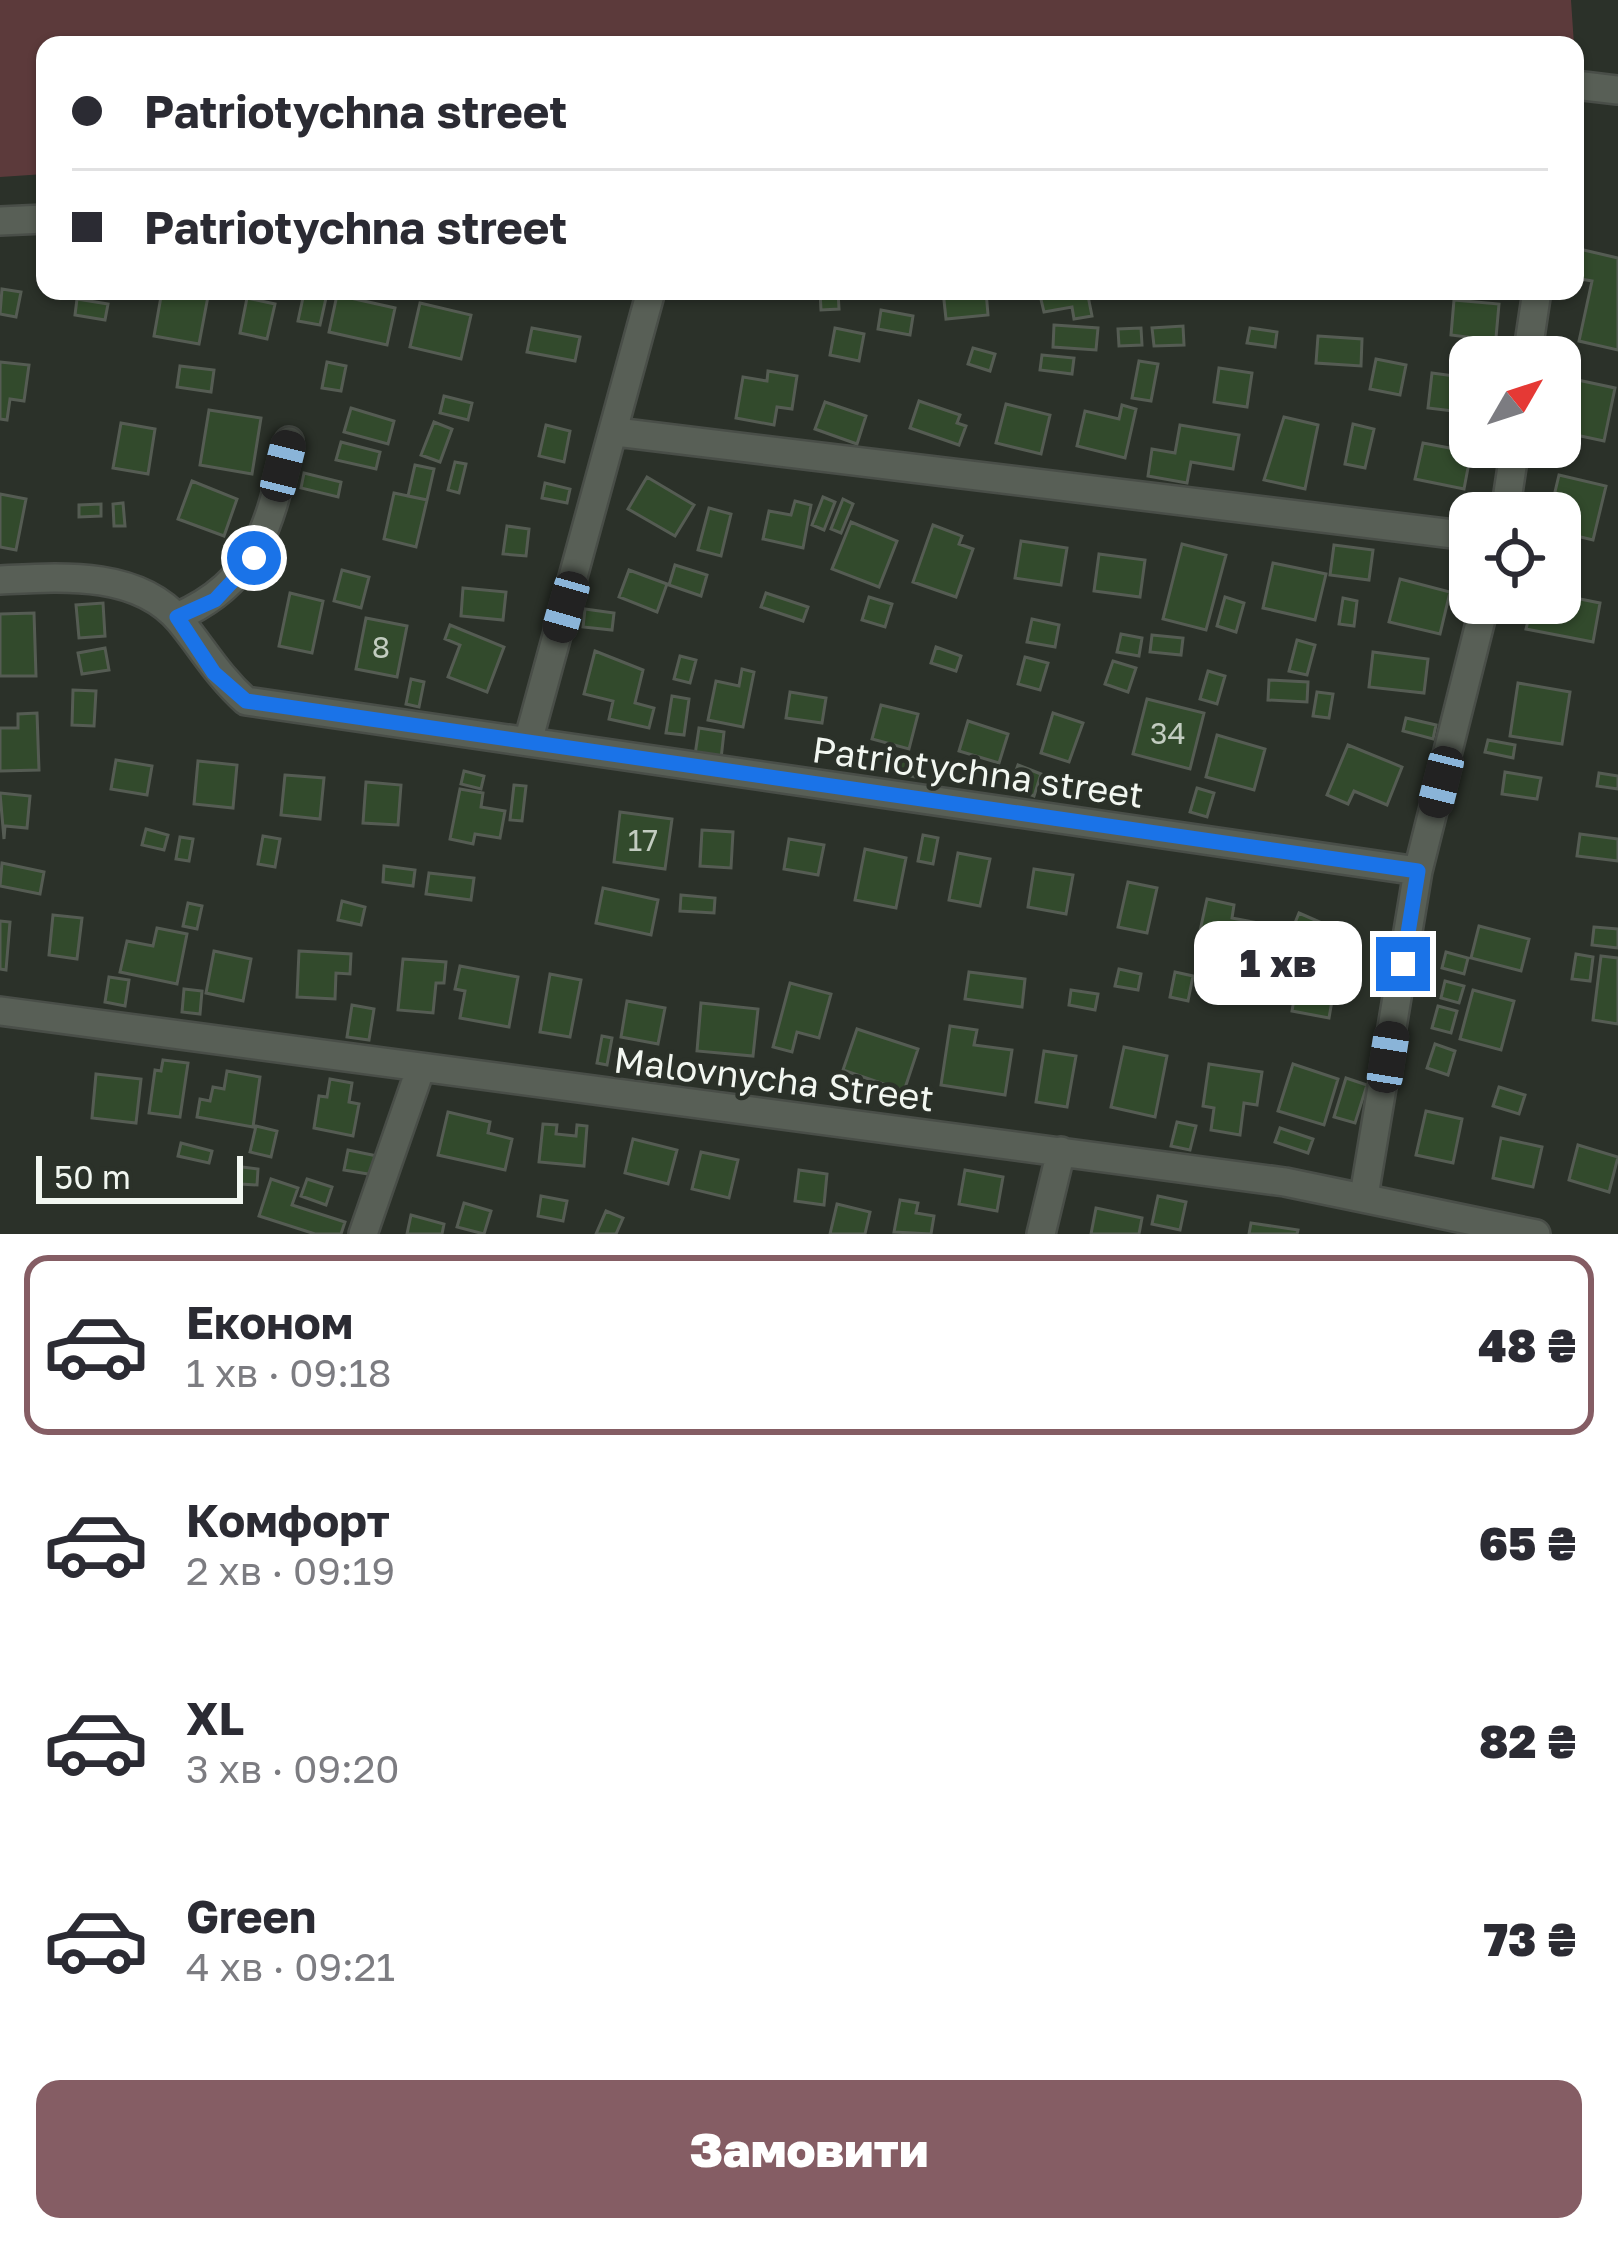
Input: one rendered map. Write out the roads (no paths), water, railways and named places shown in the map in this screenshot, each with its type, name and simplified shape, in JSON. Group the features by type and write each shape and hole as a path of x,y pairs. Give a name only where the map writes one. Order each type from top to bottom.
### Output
{"street":[{"path":"1584,86 1618,90"},
{"path":"0,220 36,220"},
{"path":"529,738 649,300"},
{"path":"1531,336 1536,300"},
{"path":"616,432 1449,533"},
{"path":"177,617 215,600 254,558 289,441"},
{"name":"Patriotychna street","path":"0,580 71,576 130,587 177,617 214,673 246,701 529,738 959,808 1418,871"},
{"path":"1364,1196 1418,871 1480,624"},
{"name":"Malovnycha Street","path":"0,1012 1061,1151 1364,1196 1536,1234"},
{"path":"363,1234 420,1070"},
{"path":"1041,1234 1061,1151"}]}
